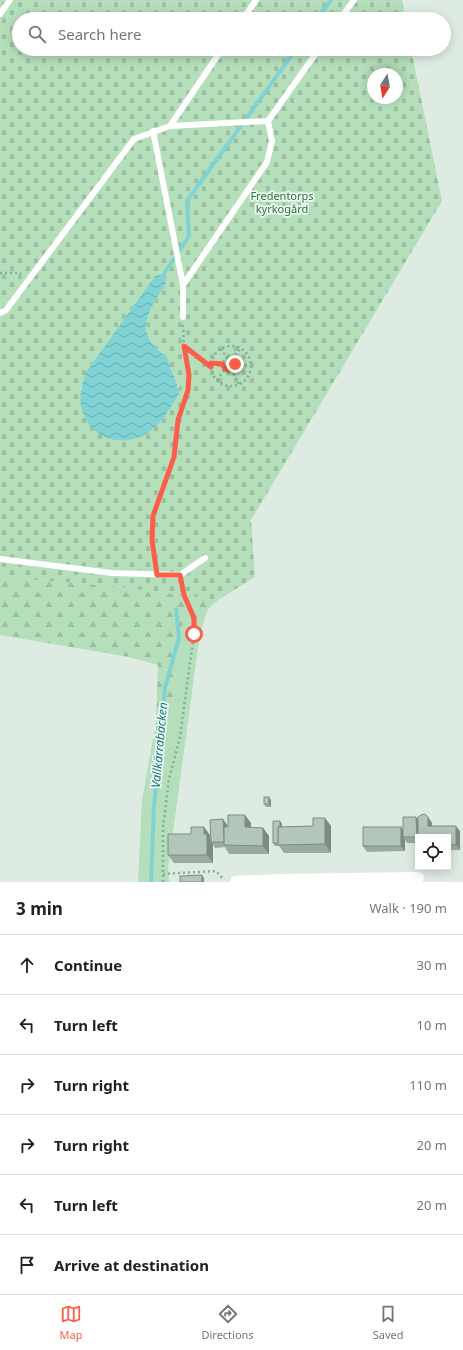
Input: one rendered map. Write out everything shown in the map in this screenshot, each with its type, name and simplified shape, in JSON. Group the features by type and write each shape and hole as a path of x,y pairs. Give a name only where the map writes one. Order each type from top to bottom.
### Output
{"street":[{"path":"236,882 418,878"}],"lane":[{"path":"0,14 10,0"},
{"path":"248,12 256,0"},
{"path":"345,12 354,0"},
{"path":"170,126 217,56"},
{"path":"182,285 267,162 272,140 268,121 314,56"},
{"path":"0,313 6,310 35,273 134,139 170,126 268,121"},
{"path":"153,131 179,264 182,285 183,317"},
{"path":"0,559 112,574 180,575 205,558"}],"path":[{"path":"0,273 35,273"},
{"path":"157,575 152,540 153,516 174,457 178,420 188,390 189,375 184,346 183,317"},
{"path":"184,346 211,367"},
{"path":"235,346 241,348 250,358 251,366 248,377 239,384 228,385 217,380 211,367 211,363 217,352 222,348 235,346"},
{"path":"222,348 226,358"},
{"path":"232,359 241,348"},
{"path":"226,358 232,359 235,364"},
{"path":"222,364 226,358"},
{"path":"211,363 222,364"},
{"path":"222,364 225,369"},
{"path":"235,364 251,366"},
{"path":"231,369 235,364"},
{"path":"217,380 225,369"},
{"path":"225,369 231,369"},
{"path":"231,369 239,384"},
{"path":"163,882 163,827 169,779 180,738 195,626 194,618 184,595 180,575"},
{"path":"163,874 216,871 225,882"}],"green space":[{"name":"Fredentorps kyrkogård","path":"0,0 402,0 404,12 12,12 12,56 412,56 442,201 251,520 255,577 218,600 112,586 0,577","holes":["164,275 166,284 149,313 147,331 156,348 167,357 170,370 179,388 80,390 86,372 155,276"]},
{"path":"0,577 112,586 218,600 208,609 184,608 171,712 156,722 158,665 129,657 0,635"},
{"path":"184,608 208,609 200,633 168,869 169,882 138,882 142,800 156,722 171,712"}],"water":[{"path":"164,274 166,284 149,313 147,331 156,348 167,357 179,394 161,422 151,431 137,438 127,440 108,438 99,434 92,428 86,420 82,410 80,395 86,372 155,276"}],"building":[{"path":"264,797 269,797 269,804 264,804"},
{"path":"425,814 428,817 428,826 456,826 456,845 451,845 451,834 418,834 418,817"},
{"path":"228,815 245,815 245,827 263,828 263,846 224,845 224,827 228,827"},
{"path":"403,817 416,817 417,834 415,834 415,837 403,837"},
{"path":"313,818 325,818 325,844 278,845 278,827 313,826"},
{"path":"223,819 224,842 211,842 210,820"},
{"path":"273,821 280,821 280,827 278,827 278,843 273,843"},
{"path":"191,827 204,827 204,834 207,834 207,855 168,855 168,834 191,834"},
{"path":"363,827 401,827 401,846 363,846"},
{"path":"202,875 202,882 180,882 180,876"}],"waterway":[{"path":"322,12 331,0"},
{"path":"164,274 189,236 187,201 291,56"},
{"name":"Vallkärrabäcken","path":"151,882 154,807 165,688 179,637 176,609"}],"route":[{"path":"194,634 194,618 184,595 180,575 157,575 152,540 153,516 174,457 178,420 188,390 189,375 184,346 211,367 211,363 222,364 225,369 230,370 235,364"}]}
